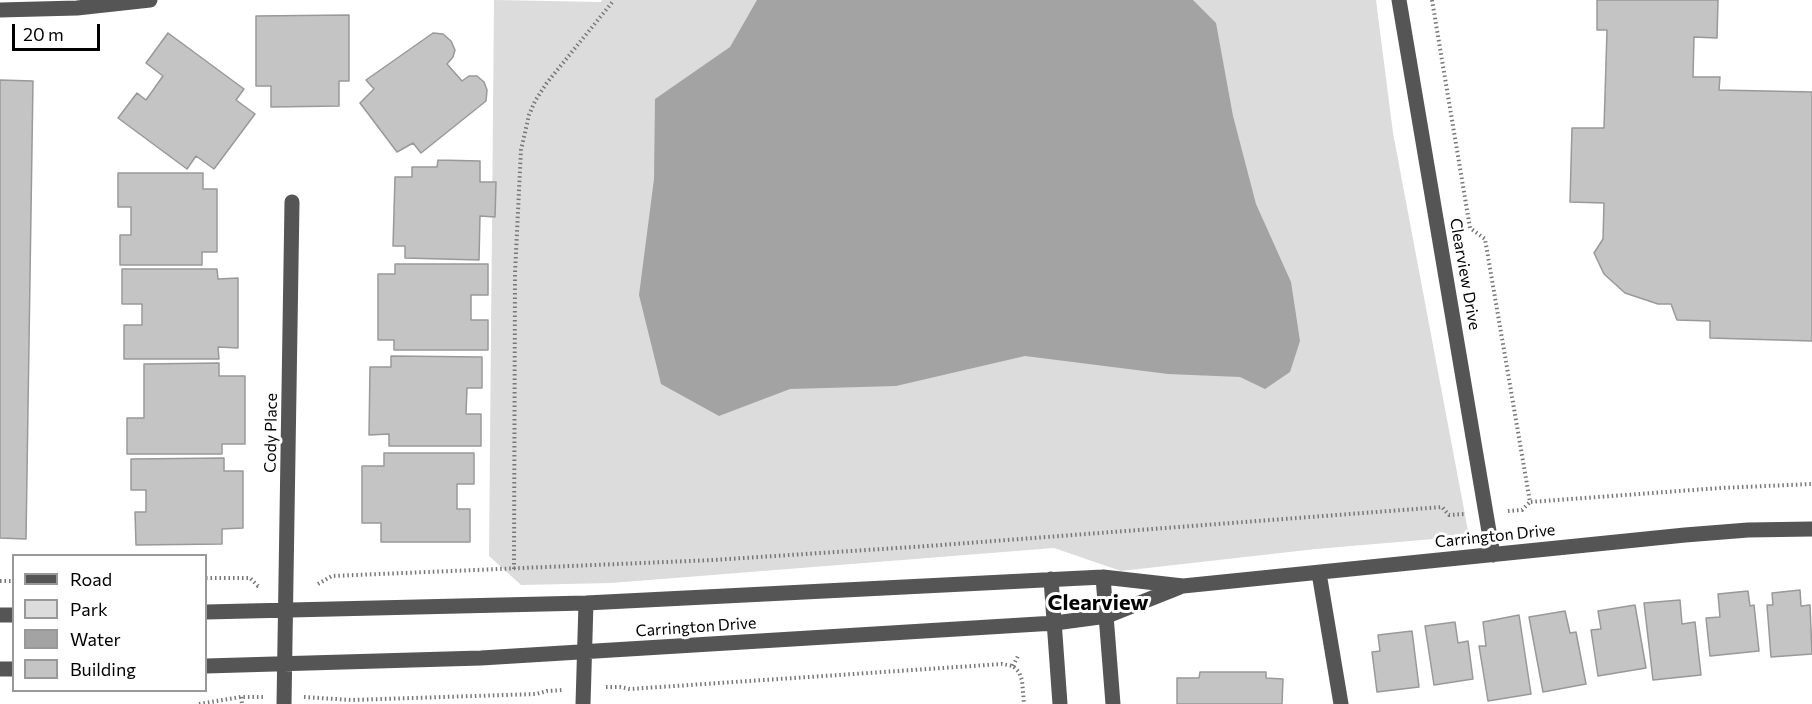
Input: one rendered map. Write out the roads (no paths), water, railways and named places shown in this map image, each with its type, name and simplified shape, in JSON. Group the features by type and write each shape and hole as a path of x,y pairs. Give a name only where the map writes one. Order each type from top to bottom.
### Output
{"street":[{"path":"0,10 77,8 150,0"},
{"name":"Clearview Drive","path":"1399,0 1493,555"},
{"name":"Cody Place","path":"284,704 292,202"},
{"name":"Carrington Drive","path":"207,612 586,603 1103,577 1183,585 1685,535 1748,530 1812,529"},
{"path":"1319,573 1341,704"},
{"path":"1103,577 1113,704"},
{"path":"1051,579 1060,704"},
{"name":"Carrington Drive","path":"207,666 584,652 1055,623 1107,616 1183,585"},
{"path":"583,704 586,603"}],"water":[{"path":"757,0 1193,0 1216,23 1233,116 1256,204 1291,282 1300,341 1290,372 1265,389 1240,377 1168,374 1025,356 896,386 790,389 719,416 661,384 639,295 654,179 655,99 730,47"}],"district":[{"name":"Clearview","path":"1098,603"}]}
